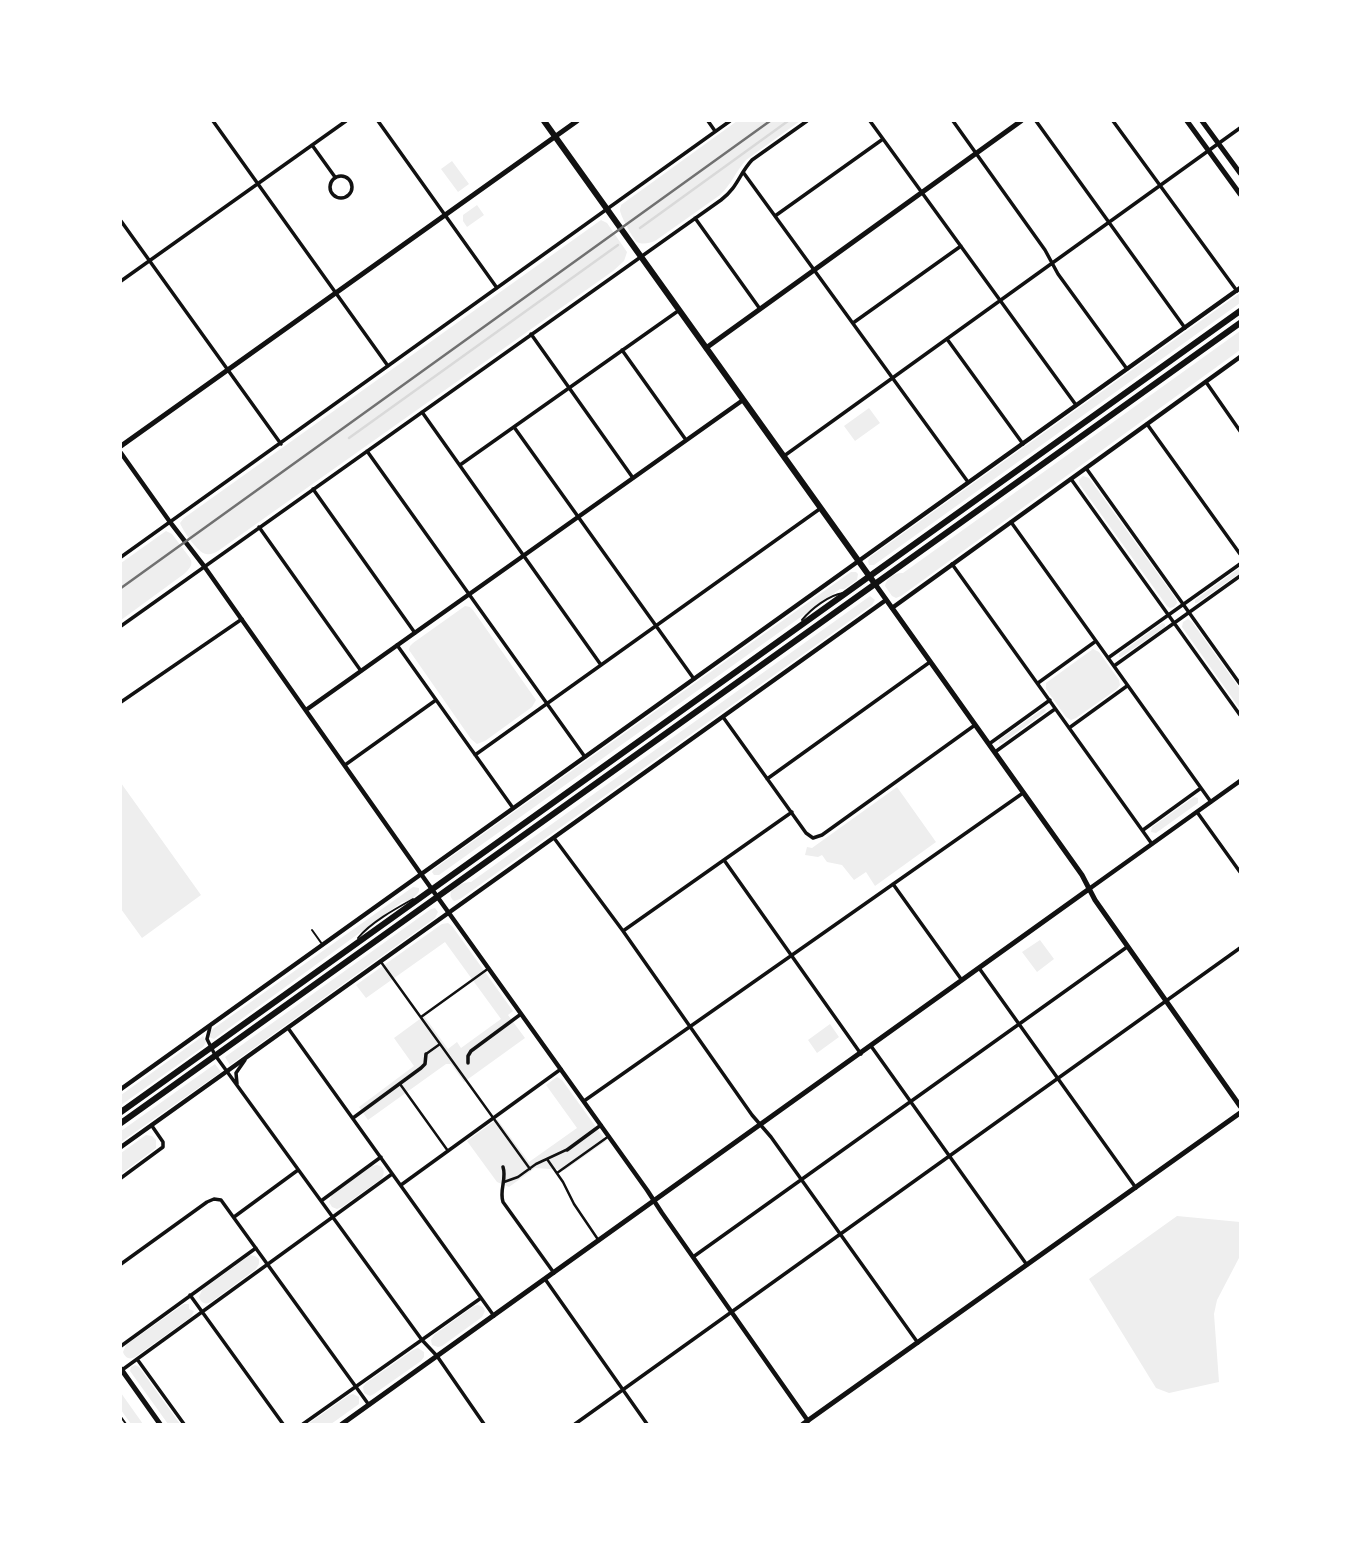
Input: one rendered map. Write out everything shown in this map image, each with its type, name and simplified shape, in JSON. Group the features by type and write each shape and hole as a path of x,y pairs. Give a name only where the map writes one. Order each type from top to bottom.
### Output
{"main road":[{"path":"544,121 995,752 1240,1105"},
{"path":"121,446 577,121"},
{"path":"706,348 1021,121"},
{"path":"1187,121 1240,194"},
{"path":"1202,121 1240,173"},
{"path":"121,1112 1240,311"},
{"path":"121,1123 1240,323"},
{"path":"342,1424 1089,889"},
{"path":"808,1423 1240,1113"},
{"path":"121,1370 160,1424"}],"street":[{"path":"214,121 388,366"},
{"path":"121,281 346,121"},
{"path":"378,121 497,288"},
{"path":"708,121 715,131"},
{"path":"121,557 730,121"},
{"path":"121,626 730,193 752,160 807,121"},
{"path":"870,121 1077,405"},
{"path":"953,121 1127,369"},
{"path":"1036,121 1185,328"},
{"path":"121,1089 1239,289 1113,121"},
{"path":"784,456 1240,128"},
{"path":"775,216 883,139"},
{"path":"312,145 335,177"},
{"path":"743,172 969,483"},
{"path":"342,175 353,184 352,192 346,197 339,198 332,194 330,183 335,177 342,175"},
{"path":"695,218 760,309"},
{"path":"121,221 281,444"},
{"path":"853,323 961,246"},
{"path":"460,465 679,310"},
{"path":"531,334 633,478"},
{"path":"947,339 1023,444"},
{"path":"622,350 686,440"},
{"path":"892,608 1240,357"},
{"path":"1206,382 1240,430"},
{"path":"306,710 743,400"},
{"path":"422,412 601,665"},
{"path":"1147,424 1240,554"},
{"path":"514,427 694,680"},
{"path":"367,451 585,757"},
{"path":"121,453 609,1136 808,1423"},
{"path":"1086,468 1240,684"},
{"path":"1071,479 1240,715"},
{"path":"313,489 415,633"},
{"path":"475,755 821,508"},
{"path":"1011,522 1211,802"},
{"path":"259,527 361,671"},
{"path":"1233,544 1240,538"},
{"path":"952,564 1152,844"},
{"path":"1108,658 1240,564"},
{"path":"1114,666 1240,576"},
{"path":"121,1147 886,600"},
{"path":"121,702 242,619"},
{"path":"1038,684 1096,642"},
{"path":"397,645 513,808"},
{"path":"767,779 930,662"},
{"path":"1069,728 1128,686"},
{"path":"345,765 436,700"},
{"path":"989,744 1050,701"},
{"path":"995,752 1055,709"},
{"path":"723,717 806,833 813,838 822,835 975,725"},
{"path":"1089,889 1240,781"},
{"path":"1142,830 1201,788"},
{"path":"584,1101 1023,793"},
{"path":"623,932 792,812"},
{"path":"1197,812 1240,872"},
{"path":"554,838 751,1115 802,1179 918,1343"},
{"path":"724,860 860,1054"},
{"path":"893,884 962,980"},
{"path":"693,1257 1128,946"},
{"path":"575,1424 1240,948"},
{"path":"381,962 530,1169"},
{"path":"421,1017 490,968"},
{"path":"979,968 1136,1188"},
{"path":"468,1063 471,1051 522,1014"},
{"path":"212,1024 206,1037 210,1048 484,1424"},
{"path":"288,1028 494,1316"},
{"path":"353,1118 424,1066 426,1054 440,1044"},
{"path":"871,1046 1027,1265"},
{"path":"240,1089 236,1073 247,1058"},
{"path":"401,1185 561,1069"},
{"path":"400,1084 448,1151"},
{"path":"505,1182 567,1150 601,1125"},
{"path":"121,1178 163,1147 163,1142 152,1126"},
{"path":"557,1173 609,1136"},
{"path":"321,1201 381,1157"},
{"path":"547,1159 599,1241"},
{"path":"503,1167 503,1202 554,1273"},
{"path":"234,1217 298,1170"},
{"path":"121,1370 392,1173"},
{"path":"121,1264 207,1202 218,1199 234,1217 369,1405"},
{"path":"121,1346 256,1248"},
{"path":"545,1279 647,1424"},
{"path":"190,1295 283,1424"},
{"path":"303,1424 481,1298"},
{"path":"137,1359 184,1424"}],"lane":[{"path":"312,930 322,944"},
{"path":"121,1417 126,1424"}],"shaded area":[{"path":"737,121 800,121 746,160 720,195 655,241 644,244 637,242 622,217 621,205"},
{"path":"452,161 469,184 458,192 441,169"},
{"path":"477,205 484,215 467,227 463,215"},
{"path":"601,220 607,223 627,252 624,261 613,271 218,551 203,553 191,541 180,523 184,518"},
{"path":"1240,293 1240,303 874,565 869,565 870,557"},
{"path":"1240,331 1240,350 901,596 892,596 885,586 892,576 903,573"},
{"path":"869,408 880,423 855,441 844,426"},
{"path":"1083,476 1089,478 1176,599 1174,607 1167,606 1080,485 1079,480"},
{"path":"166,531 172,534 190,558 190,567 121,620 121,563"},
{"path":"1238,569 1240,573 1195,603 1195,600"},
{"path":"851,572 858,574 857,580 840,589 439,875 434,875 434,869"},
{"path":"870,596 875,600 872,605 460,899 454,901 451,898 455,888 471,882"},
{"path":"465,606 473,610 536,700 532,707 477,744 409,650 413,643"},
{"path":"1188,619 1240,689 1240,709 1182,627 1183,622"},
{"path":"1162,623 1165,627 1119,657 1119,654"},
{"path":"1093,649 1099,652 1120,685 1071,720 1046,689 1046,683"},
{"path":"1043,709 1045,712 999,743 999,740"},
{"path":"121,783 201,895 142,938 121,909"},
{"path":"897,787 936,842 875,886 866,872 854,880 842,865 827,862 822,855 805,855 807,847 812,848"},
{"path":"1194,797 1198,798 1198,803 1156,833 1151,832 1152,827"},
{"path":"413,887 419,888 414,897 402,902 214,1039 209,1037 210,1031"},
{"path":"435,908 438,912 435,918 230,1065 225,1057"},
{"path":"448,923 513,1011 508,1015 525,1038 464,1082 451,1064 446,1064 368,1120 359,1107 414,1066 394,1038 424,1016 448,1049 457,1042 461,1048 501,1019 445,942 366,998 356,985 442,924"},
{"path":"1040,940 1054,959 1037,972 1022,952"},
{"path":"830,1024 839,1037 817,1053 808,1040"},
{"path":"203,1036 206,1042 203,1047 121,1105 121,1095"},
{"path":"215,1064 221,1072 121,1142 121,1131"},
{"path":"557,1077 562,1080 606,1141 565,1170 535,1168 509,1187 497,1182 467,1141 497,1119 529,1162 577,1128 546,1085"},
{"path":"146,1135 156,1140 156,1148 121,1174 121,1153"},
{"path":"377,1165 384,1170 381,1179 342,1207 332,1207 329,1202 332,1195"},
{"path":"1177,1216 1240,1222 1240,1256 1217,1300 1214,1314 1219,1382 1169,1393 1156,1388 1089,1279"},
{"path":"250,1255 259,1259 256,1269 211,1302 202,1302 199,1297 202,1290"},
{"path":"184,1304 189,1304 189,1309 194,1311 191,1317 135,1357 125,1356 123,1352 126,1345"},
{"path":"478,1305 485,1311 482,1317 442,1346 432,1345 434,1335"},
{"path":"418,1348 424,1352 421,1361 374,1394 370,1396 364,1393 363,1387 366,1383"},
{"path":"135,1365 180,1424 168,1424 130,1371"},
{"path":"121,1393 143,1424 131,1424 121,1410"},
{"path":"349,1395 359,1397 359,1404 331,1424 308,1424"}],"waterway":[{"path":"640,228 788,121"},
{"path":"349,438 618,245"}],"railway":[{"path":"121,588 770,121"}]}
